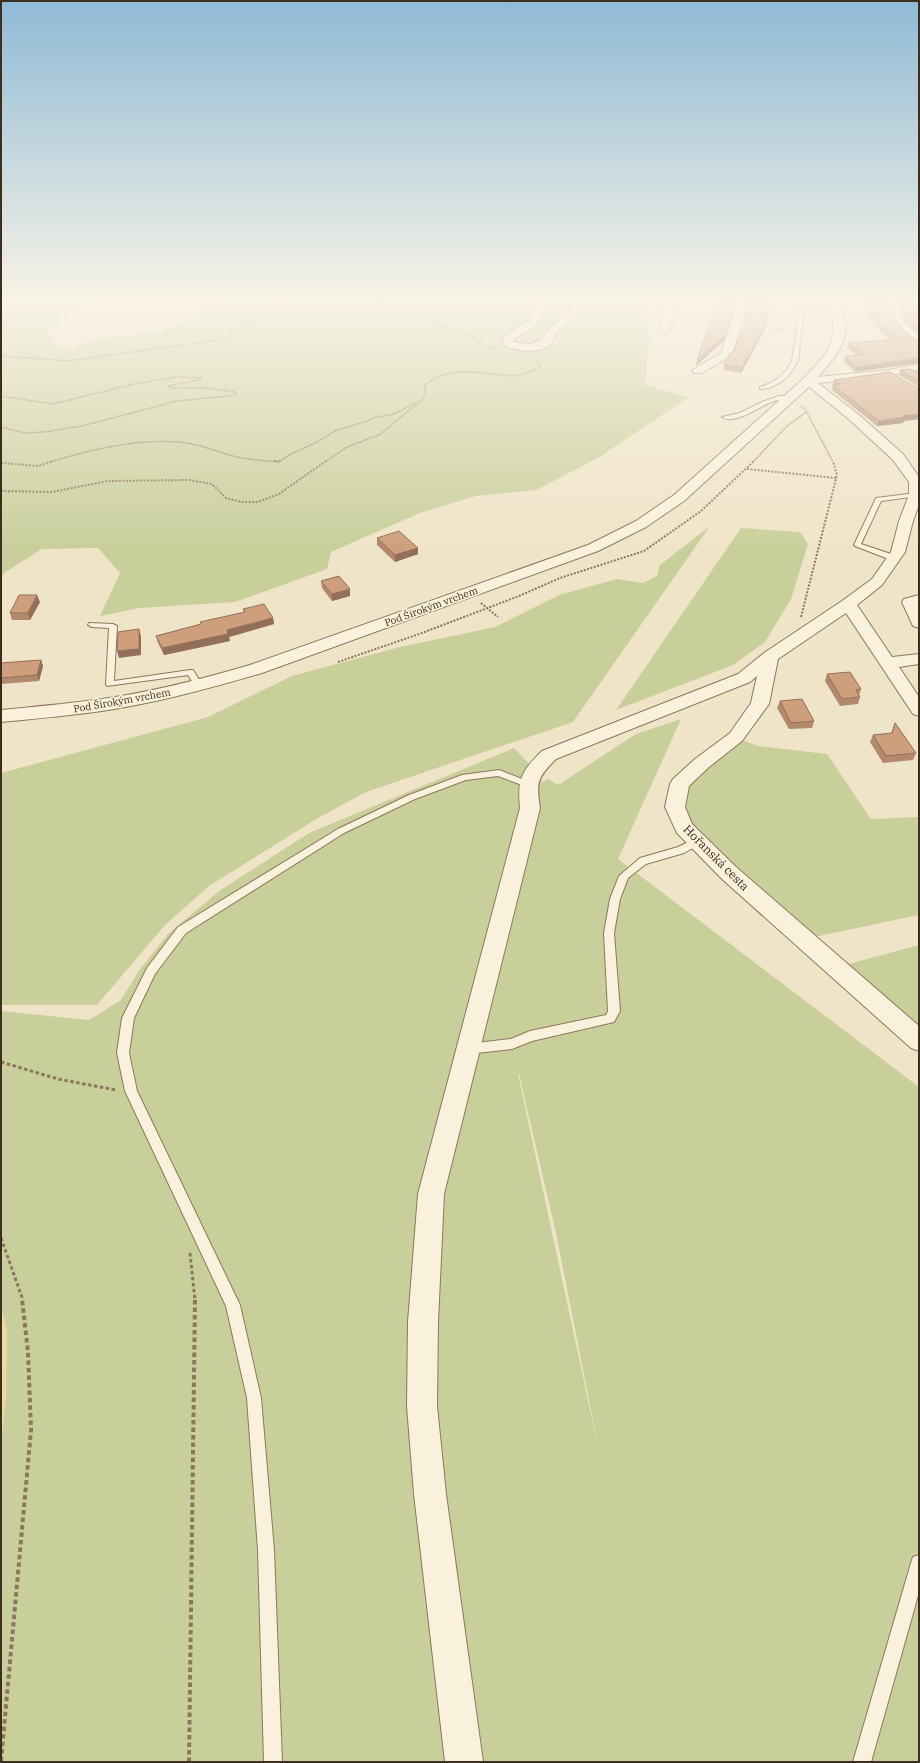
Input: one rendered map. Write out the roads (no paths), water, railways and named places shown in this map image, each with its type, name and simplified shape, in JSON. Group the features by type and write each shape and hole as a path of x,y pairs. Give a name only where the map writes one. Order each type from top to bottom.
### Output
{"street":[{"name":"Pod Širokým vrchem","path":"1,716 96,706 199,686 256,669 593,548 641,524 679,498 805,383"},
{"path":"464,1762 430,1494 422,1406 423,1322 431,1194 530,808 527,784 534,769 549,755 744,678 770,657 848,604 877,582 898,552 906,521 918,495 916,482 898,457 855,418 812,383"},
{"path":"919,600 910,602 919,623"},
{"path":"848,604 919,710"},
{"name":"Hořanská cesta","path":"770,657 760,704 736,738 702,762 680,784 675,807 684,828 729,873 919,1041"},
{"path":"888,663 919,659"}],"lane":[{"path":"762,388 770,386 773,383"},
{"path":"724,417 741,415 773,398 789,398"},
{"path":"894,558 857,545 878,498 918,495"},
{"path":"92,625 113,626 110,684 190,672 199,686"},
{"path":"273,1762 266,1550 254,1398 233,1304 131,1091 123,1053 128,1018 150,971 182,930 341,831 412,797 466,777 499,773 527,784"},
{"path":"468,1049 512,1044 530,1036 610,1019 614,1011 609,933 615,899 624,876 643,861 681,850 697,842"},
{"path":"862,1762 919,1563"}]}
